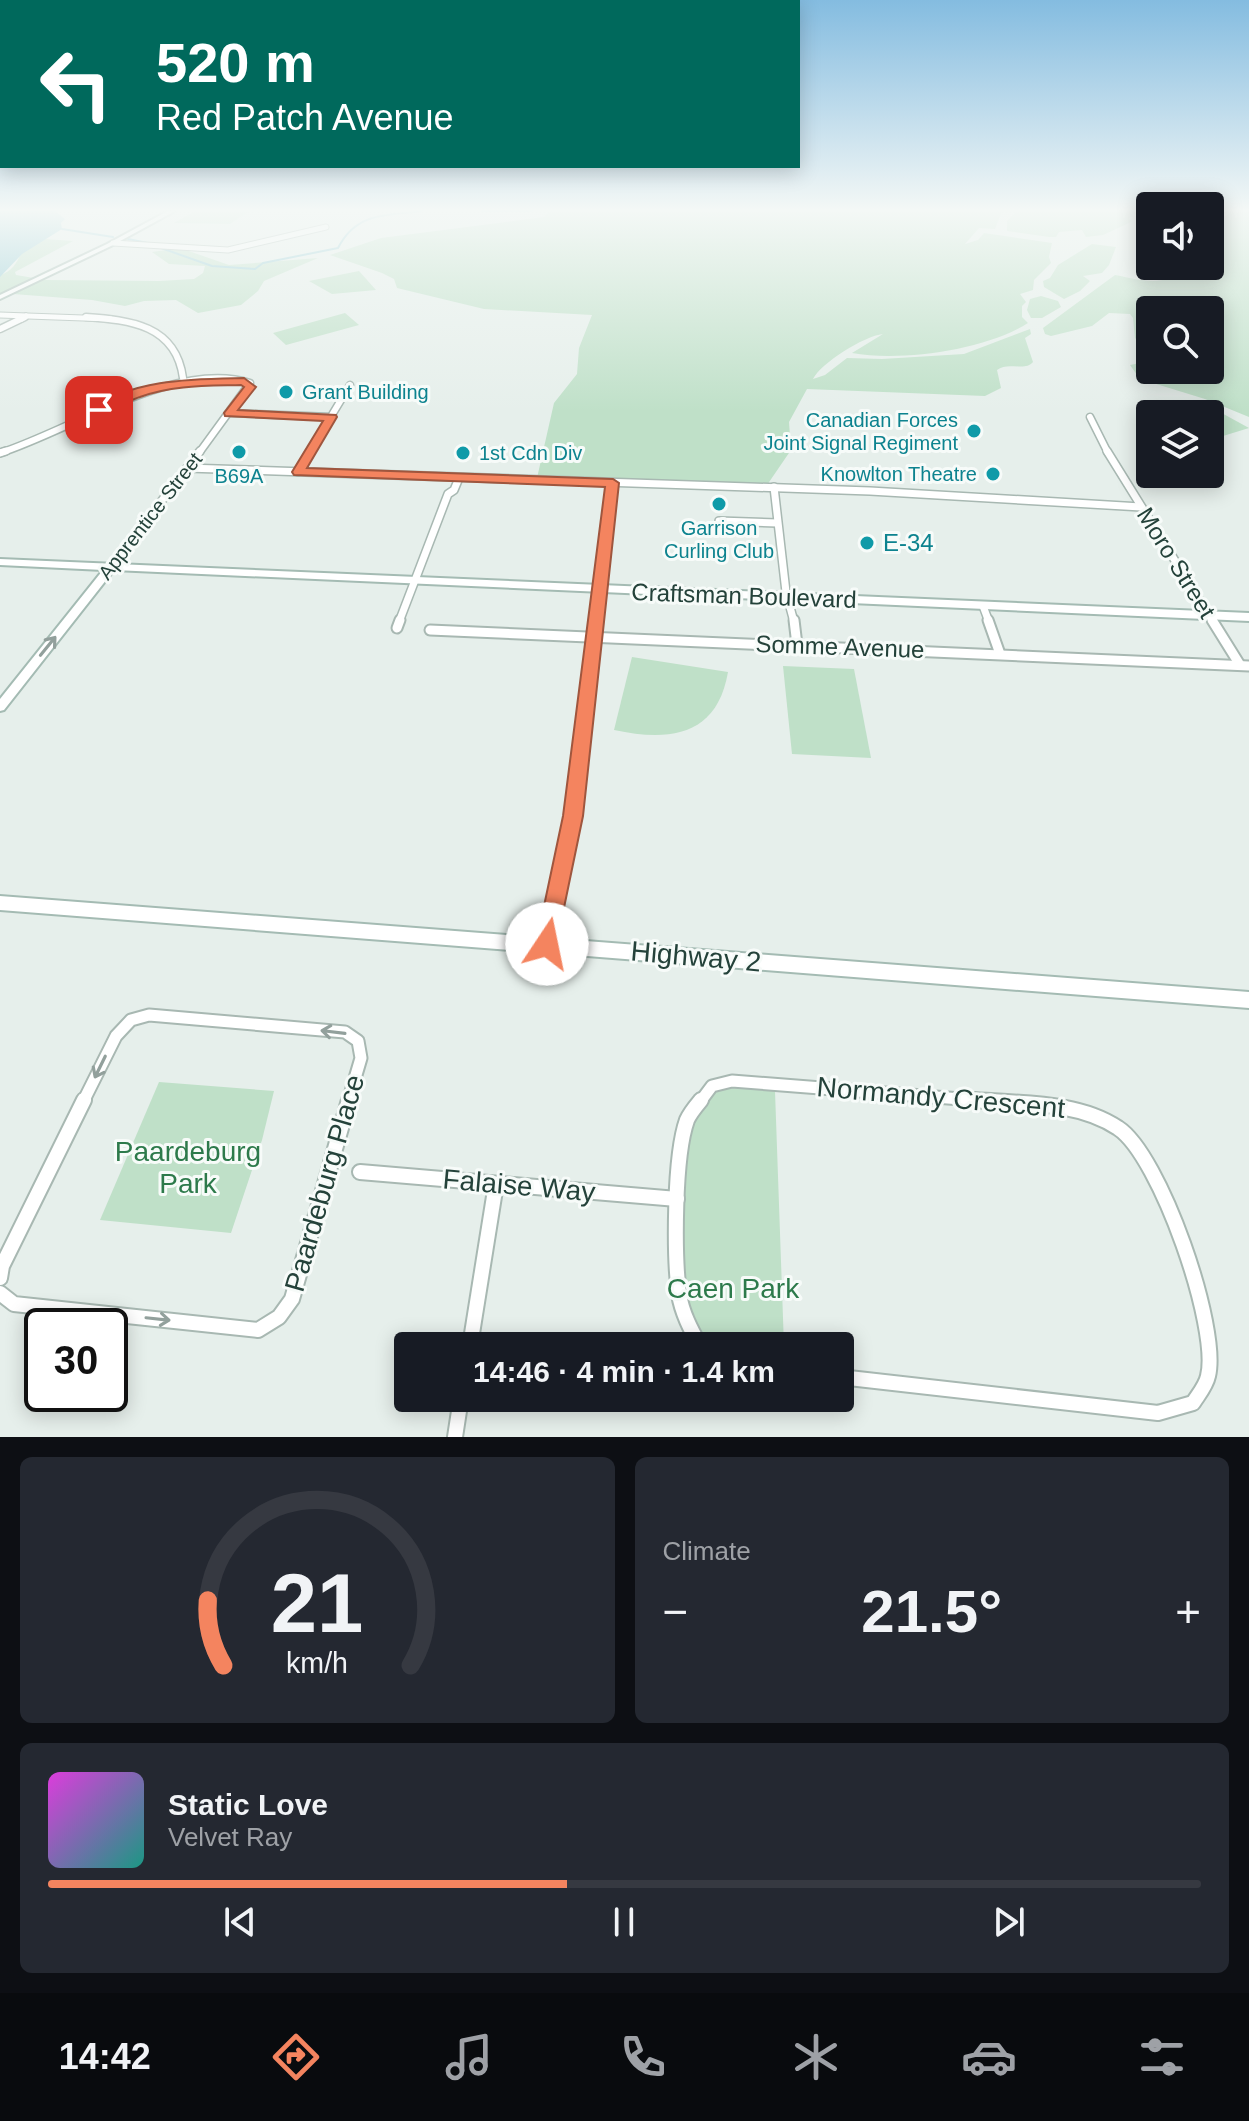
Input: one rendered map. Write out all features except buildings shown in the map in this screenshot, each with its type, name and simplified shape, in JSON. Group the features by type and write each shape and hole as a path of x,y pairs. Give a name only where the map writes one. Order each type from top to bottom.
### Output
{"street":[{"path":"0,297 40,278"},
{"path":"0,315 119,320 153,328 165,337 183,378"},
{"path":"0,329 26,316"},
{"path":"0,453 47,437 135,394 183,378 192,381"},
{"name":"Apprentice Street","path":"0,707 230,413 250,383 235,380 174,383"},
{"path":"298,472 350,385"},
{"path":"230,413 331,417"},
{"name":"Moro Street","path":"1090,417 1141,507 1244,666"},
{"path":"187,468 774,487 1141,507"},
{"path":"448,494 445,490 449,477"},
{"path":"397,628 448,494 454,490 459,478"},
{"path":"547,944 570,835 613,483"},
{"path":"774,487 797,645"},
{"path":"719,521 777,523"},
{"name":"Craftsman Boulevard","path":"0,562 1249,617"},
{"path":"983,606 1000,654"},
{"name":"Somme Avenue","path":"430,630 1244,666"},
{"name":"Highway 2","path":"0,903 1249,1000"},
{"name":"Paardeburg Place","path":"0,1278 2,1266 116,1036 131,1020 149,1015 345,1032 358,1041 361,1058 322,1198 292,1299 279,1317 258,1330 14,1304 0,1293"},
{"name":"Normandy Crescent","path":"692,1332 679,1295 677,1199 688,1117 712,1086 732,1081 1060,1107 1089,1112 1135,1141 1157,1174 1206,1324 1209,1374 1193,1403 1158,1413 854,1379"},
{"name":"Falaise Way","path":"360,1172 677,1199"},
{"path":"472,1332 496,1184"},
{"path":"455,1437 459,1412"}],"green space":[{"path":"0,278 159,281 271,278 264,281 258,291 241,305 198,313 176,300 144,301 125,306 92,300 0,293"},
{"path":"365,278 376,290 332,294 309,281"},
{"path":"1036,278 1033,290 1020,294 1026,302 1022,306 1022,317 1028,323 1010,332 943,352 894,356 852,353 883,334 855,345 834,358 813,379 825,375 847,358 964,354 1030,329 1031,334 1025,338 1033,362 1026,366 1001,367 997,370 1001,388 985,396 807,389 789,422 791,450 765,488 537,478 554,403 577,374 579,348 592,315 484,309 397,288 394,279"},
{"path":"1050,278 1086,278 1090,281 1080,291 1064,299 1044,287 1043,281"},
{"path":"1111,278 1152,281 1249,278 1249,417 1224,407 1224,400 1207,400 1156,384 1224,384 1224,296 1136,296 1136,339 1130,314 1109,313 1092,326 1051,336 1045,334 1043,328"},
{"path":"1041,296 1058,301 1061,307 1042,318 1031,318 1027,310 1030,299"},
{"path":"345,313 359,325 286,345 273,333"},
{"path":"1224,414 1249,428 1224,436"},
{"path":"632,657 728,672 722,693 702,722 672,734 635,734 614,730"},
{"path":"783,666 854,669 871,758 792,754"},
{"name":"Paardeburg Park","path":"159,1082 274,1091 262,1140 231,1233 100,1220"},
{"name":"Caen Park","path":"727,1086 775,1091 784,1332 703,1332 696,1325 685,1301 684,1208 690,1130 703,1102 715,1091"}],"place":[{"name":"Grant Building","path":"286,392"},
{"name":"Canadian Forces Joint Signal Regiment","path":"974,431"},
{"name":"B69A","path":"239,452"},
{"name":"1st Cdn Div","path":"463,453"},
{"name":"Knowlton Theatre","path":"993,474"},
{"name":"Garrison Curling Club","path":"719,504"},
{"name":"E-34","path":"867,543"}],"route":[{"path":"99,410 135,394 174,383 244,381 250,383 250,387 230,413 331,417 298,472 613,483 573,816 547,944"}]}
